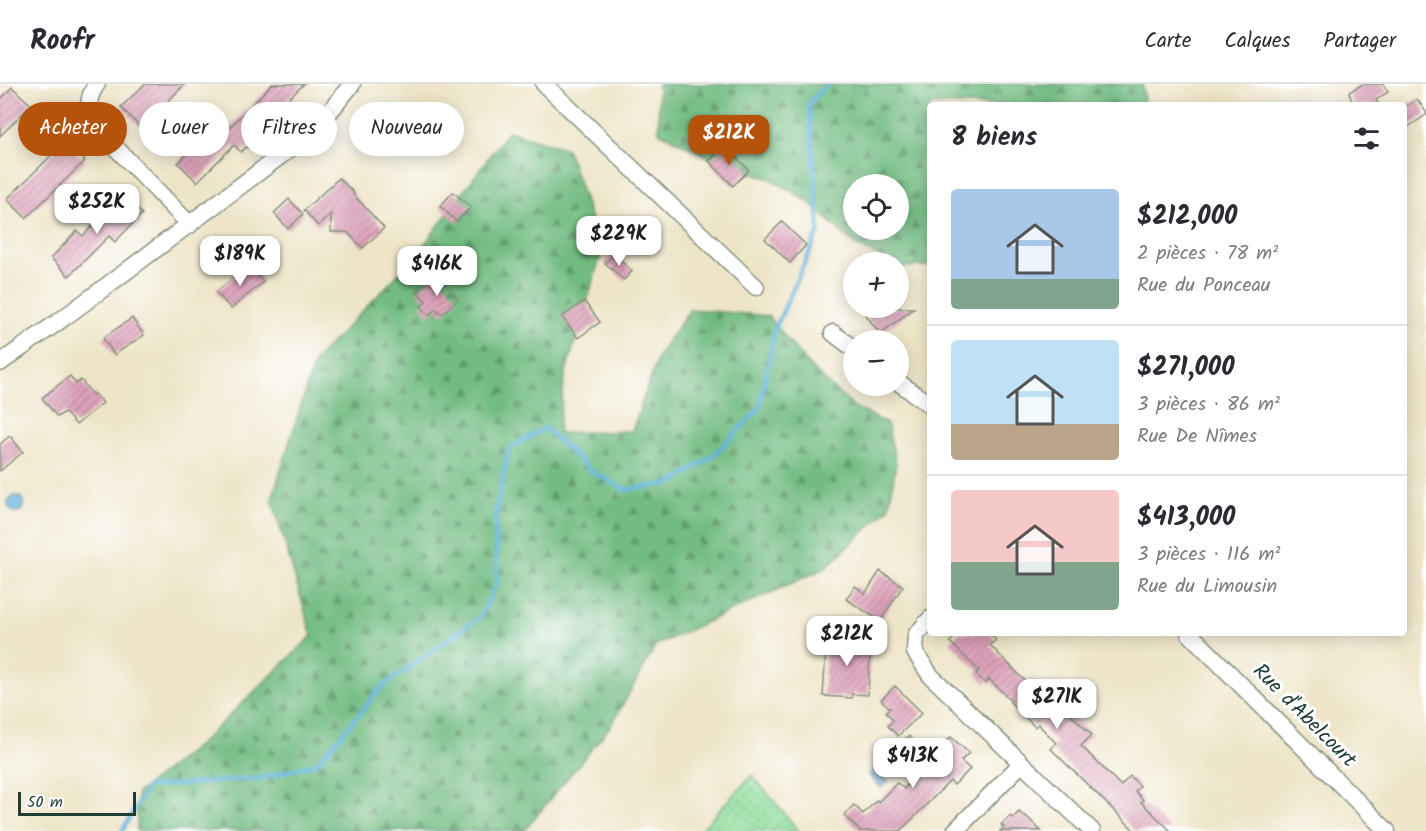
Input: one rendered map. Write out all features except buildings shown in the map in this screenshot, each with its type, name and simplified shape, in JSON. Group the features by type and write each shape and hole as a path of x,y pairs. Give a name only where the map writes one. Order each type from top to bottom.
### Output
{"street":[{"path":"97,84 92,90 88,107 93,124 190,225"},
{"path":"0,363 190,225 315,130 352,84"},
{"path":"544,84 756,288"},
{"path":"833,333 843,341"},
{"path":"909,390 927,403"},
{"path":"927,622 916,635 915,652 930,675 1092,831"},
{"name":"Rue d'Abelcourt","path":"1192,636 1387,831"},
{"path":"955,831 1021,764"}],"green space":[{"path":"658,84 1143,84 1144,102 927,102 927,266 909,267 909,252 870,252 850,240 909,240 909,174 843,174 843,233 806,200 771,179 728,167 659,132"},
{"path":"508,131 567,149 602,251 565,375 558,433 632,431 659,354 690,309 768,316 812,369 853,406 887,424 896,463 889,508 825,568 656,645 612,724 524,831 137,831 137,793 201,743 312,636 272,499 315,360 416,256"},
{"path":"752,775 799,831 700,831"}],"water":[{"path":"13,496 19,496 24,504 22,510 13,512 8,507 8,501"},
{"path":"875,768 888,782 881,788 868,775"}],"waterway":[{"path":"122,831 147,787 263,778 317,763 383,686 481,616 497,583 495,516 509,449 545,428 591,471 626,490 672,483 713,456 759,409 775,329 819,231 809,103 827,84"}]}
